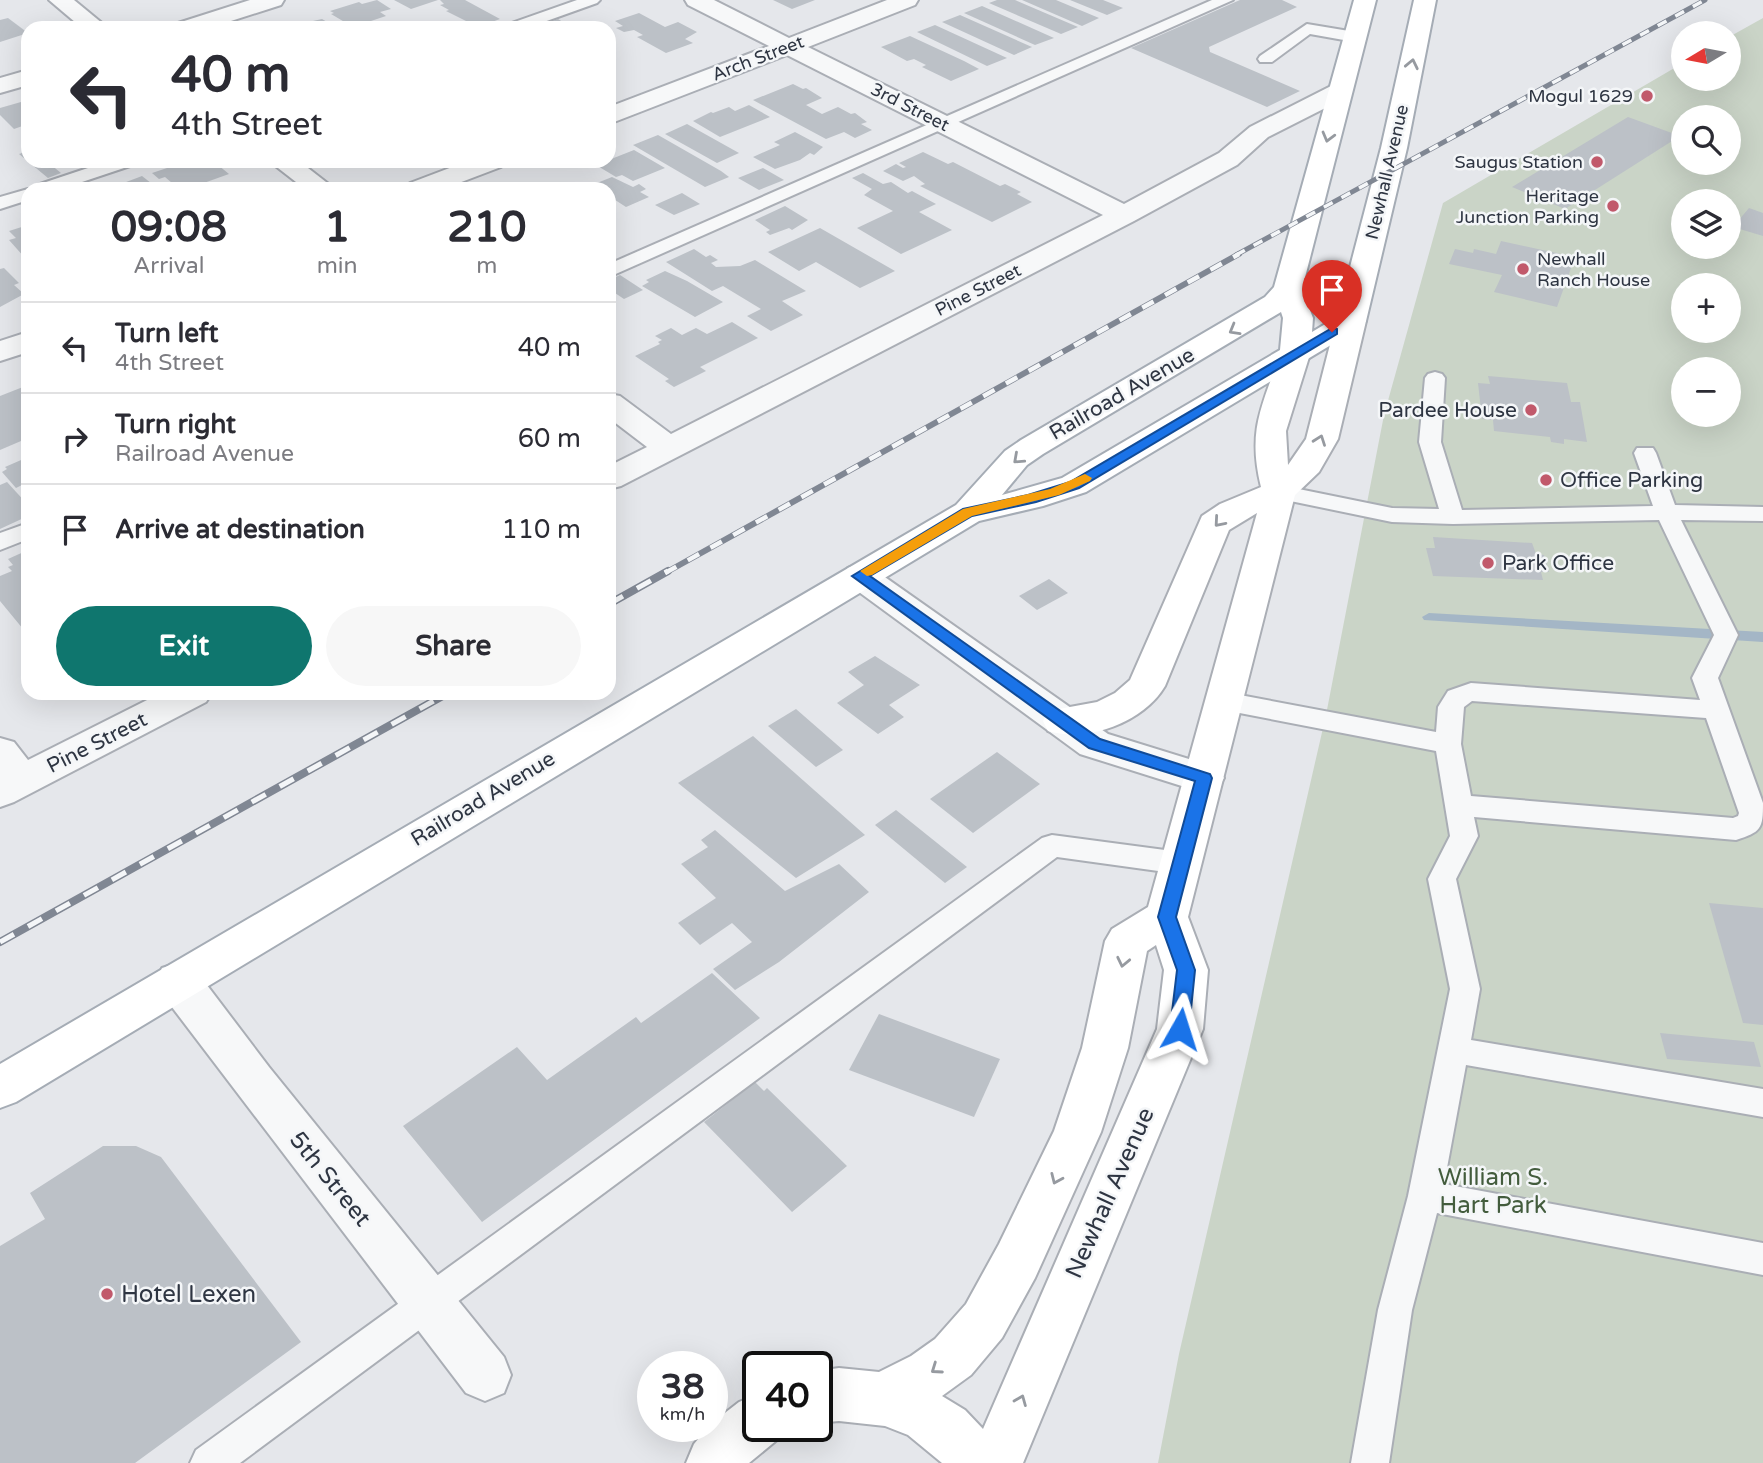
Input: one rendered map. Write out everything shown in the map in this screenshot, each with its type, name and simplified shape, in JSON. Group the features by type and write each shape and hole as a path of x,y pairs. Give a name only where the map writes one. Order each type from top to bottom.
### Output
{"main road":[{"name":"Newhall Avenue","path":"1279,492 1307,465 1322,439 1394,148 1425,0"},
{"path":"882,1398 930,1374 953,1357 989,1313 1042,1210 1077,1132 1105,1048 1127,941 1167,917 1279,492 1270,458 1270,431 1295,354 1298,318 1288,289 1355,37 1360,1"},
{"name":"Railroad Avenue","path":"968,513 1016,458 1246,323 1275,303 1288,289"},
{"name":"Railroad Avenue","path":"0,1088 968,513 1031,499 1074,485 1351,321"},
{"path":"1062,721 1106,715 1124,707 1138,696 1146,686 1214,524 1232,511 1279,492"},
{"name":"Newhall Avenue","path":"996,1463 1180,1029 1186,970 1167,917"},
{"path":"833,1397 854,1395 882,1398 907,1407 932,1420 953,1437 976,1463"},
{"path":"713,1463 742,1434"}],"street":[{"path":"60,0 87,21"},
{"path":"208,21 274,0"},
{"name":"3rd Street","path":"696,0 1124,215"},
{"name":"Arch Street","path":"616,113 907,0"},
{"path":"0,86 21,79"},
{"name":"Pine Street","path":"616,475 1124,215 1228,159 1259,132 1340,92"},
{"path":"292,168 312,182"},
{"path":"437,182 474,168"},
{"path":"0,352 21,344"},
{"path":"616,409 669,448"},
{"path":"860,576 1094,744 1204,778"},
{"name":"Pine Street","path":"7,775 177,700"},
{"name":"5th Street","path":"178,981 240,1066 485,1375"}],"lane":[{"path":"532,21 592,0"},
{"path":"616,268 1225,0"},
{"path":"1266,59 1307,29 1355,37"},
{"path":"64,182 106,168"},
{"path":"0,204 21,196"},
{"path":"1435,378 1430,442 1453,517"},
{"path":"1459,805 1736,829 1749,823 1753,813 1705,678 1726,635 1667,514 1645,453"},
{"path":"1279,492 1392,515 1453,517 1713,512 1763,514"},
{"path":"0,542 21,533"},
{"path":"1370,1463 1395,1310 1425,1196 1465,989 1442,879 1464,836 1448,744 1451,707 1457,696 1471,692 1716,710"},
{"path":"1224,701 1448,744"},
{"path":"209,1463 1052,846 1180,863"},
{"path":"1454,1050 1763,1103"},
{"path":"1425,1196 1763,1259"}],"green space":[{"name":"William S. Hart Park","path":"1763,18 1763,1463 1158,1463 1179,1354 1326,715 1384,415 1443,203 1671,70 1671,91 1741,91 1741,30"}],"building":[{"path":"377,0 391,9 380,12 386,16 371,21 343,21 330,11 359,2 362,4"},
{"path":"394,0 438,0 411,9"},
{"path":"440,0 465,0 500,19 466,21 446,11 449,10 440,5 444,4"},
{"path":"773,0 815,0 792,9"},
{"path":"1015,0 1078,27 1061,34 989,3"},
{"path":"1022,0 1056,0 1099,18 1082,26"},
{"path":"1070,0 1103,0 1123,8 1107,15"},
{"path":"1240,0 1282,0 1297,7 1209,47 1210,52 1300,91 1267,107 1131,48"},
{"path":"982,6 1054,38 1035,45 964,13"},
{"path":"639,13 665,27 678,22 697,32 685,39 693,43 666,53 637,37 643,35 634,30 624,32 616,28 623,26 615,21"},
{"path":"960,15 1032,47 1014,55 942,22"},
{"path":"8,18 21,28 21,35 0,42 0,20"},
{"path":"935,25 1007,58 987,66 917,32"},
{"path":"910,36 979,69 951,81 922,67 926,65 914,59 907,61 881,47"},
{"path":"793,84 822,98 806,105 822,114 838,107 851,114 855,113 867,122 861,124 872,130 855,138 844,132 826,139 753,100"},
{"path":"21,102 21,126 14,129 0,115 0,108"},
{"path":"749,105 770,117 720,137 693,121 711,112 729,107 735,111"},
{"name":"Saugus Station","path":"1628,117 1671,133 1671,142 1565,209 1512,187"},
{"path":"687,124 739,153 717,163 665,134"},
{"path":"795,132 823,147 814,155 810,153 800,160 775,169 753,157 780,145 774,142"},
{"path":"658,135 729,177 705,187 633,145"},
{"path":"634,150 665,168 633,181 622,175 616,177 601,168 616,168 616,157"},
{"path":"923,152 948,164 953,162 1000,186 1005,184 1021,192 1017,194 1032,202 992,222 920,186 925,184 914,176 903,181 883,171 896,164 906,167 899,163"},
{"path":"36,168 55,168 61,173 48,178"},
{"path":"167,168 222,168 229,174 207,182 171,182 165,177 159,179 152,173"},
{"path":"763,168 784,180 759,190 738,178"},
{"path":"863,173 883,184 891,182 908,193 912,191 936,204 919,212 952,230 901,254 857,228 893,211 864,195 872,189 852,178"},
{"path":"142,176 150,182 126,182"},
{"path":"612,177 633,187 639,184 646,189 640,192 649,197 626,207 616,201 616,182 600,182"},
{"path":"682,193 700,204 674,215 655,205"},
{"path":"785,206 808,220 792,230 789,228 770,235 766,232 770,230 755,220"},
{"path":"1749,208 1763,213 1763,236 1741,229 1741,218"},
{"path":"21,227 21,254 9,240 16,238 9,231"},
{"path":"820,228 895,271 860,288 816,262 799,271 768,252"},
{"name":"Newhall Ranch House","path":"1501,241 1575,257 1557,307 1494,292 1502,275 1449,264 1455,249 1473,253 1474,249 1496,254"},
{"path":"694,249 706,257 710,255 718,260 711,263 716,267 740,266 755,260 806,291 782,301 803,315 771,331 747,316 761,309 723,286 712,291 666,262"},
{"path":"4,268 19,283 14,285 21,291 21,296 0,307 0,269"},
{"path":"665,271 723,302 695,317 642,286 649,282 646,280"},
{"path":"620,275 643,290 624,299 616,294 616,277"},
{"path":"732,322 758,338 700,367 706,371 674,387 665,381 669,379 635,356 660,344 658,342 662,340 655,336 671,328 682,335 696,328 707,334"},
{"name":"Pardee House","path":"1488,376 1567,383 1571,402 1580,402 1587,442 1564,439 1564,444 1551,442 1550,437 1494,431 1493,420 1482,419 1478,383 1490,384"},
{"path":"21,388 21,441 0,450 0,396"},
{"path":"21,460 21,486 16,488 2,472 7,469 5,467"},
{"path":"7,482 21,497 21,519 0,529 0,485"},
{"name":"Park Office","path":"1433,537 1532,543 1536,554 1544,555 1549,572 1541,572 1543,580 1433,576 1426,548 1435,548"},
{"path":"21,553 21,626 0,601 0,576 12,571 8,567 13,565 8,559"},
{"path":"1049,579 1068,593 1037,610 1019,596"},
{"path":"875,656 920,685 889,705 904,717 878,734 837,703 864,685 848,672"},
{"path":"796,709 843,750 816,767 768,726"},
{"path":"753,736 865,835 796,878 678,783"},
{"path":"997,752 1040,784 973,833 930,799"},
{"path":"896,810 967,867 945,883 875,825"},
{"path":"715,830 785,891 839,864 869,892 779,962 735,990 713,969 752,942 732,923 700,945 678,923 716,898 681,864 708,847 701,840"},
{"path":"1709,903 1763,908 1763,1025 1743,1023"},
{"path":"712,973 760,1018 482,1222 403,1126 517,1047 547,1080 636,1017 641,1023"},
{"path":"879,1014 1000,1059 974,1117 849,1070"},
{"path":"1660,1033 1754,1042 1761,1067 1667,1059"},
{"path":"755,1082 764,1091 767,1088 847,1166 792,1212 704,1122"},
{"path":"103,1146 136,1146 161,1157 301,1342 135,1463 0,1463 0,1246 45,1219 30,1193"}],"waterway":[{"path":"1429,617 1763,637"}],"railway":[{"path":"1236,255 1705,0"},
{"path":"665,573 1239,254"},
{"path":"616,600 668,571"},
{"path":"0,942 435,700"}],"slow traffic":[{"path":"867,571 968,513 1031,499 1074,485 1085,478"}],"place":[{"name":"Mogul 1629","path":"1647,96"},
{"name":"Saugus Station","path":"1597,162"},
{"name":"Heritage Junction Parking","path":"1613,206"},
{"name":"Newhall Ranch House","path":"1523,269"},
{"name":"Pardee House","path":"1531,410"},
{"name":"Office Parking","path":"1546,480"},
{"name":"Park Office","path":"1488,563"},
{"name":"Hotel Lexen","path":"107,1294"}],"route":[{"path":"1180,1029 1186,970 1167,917 1204,778 1094,744 860,576 968,513 1031,499 1074,485 1332,332"}]}
